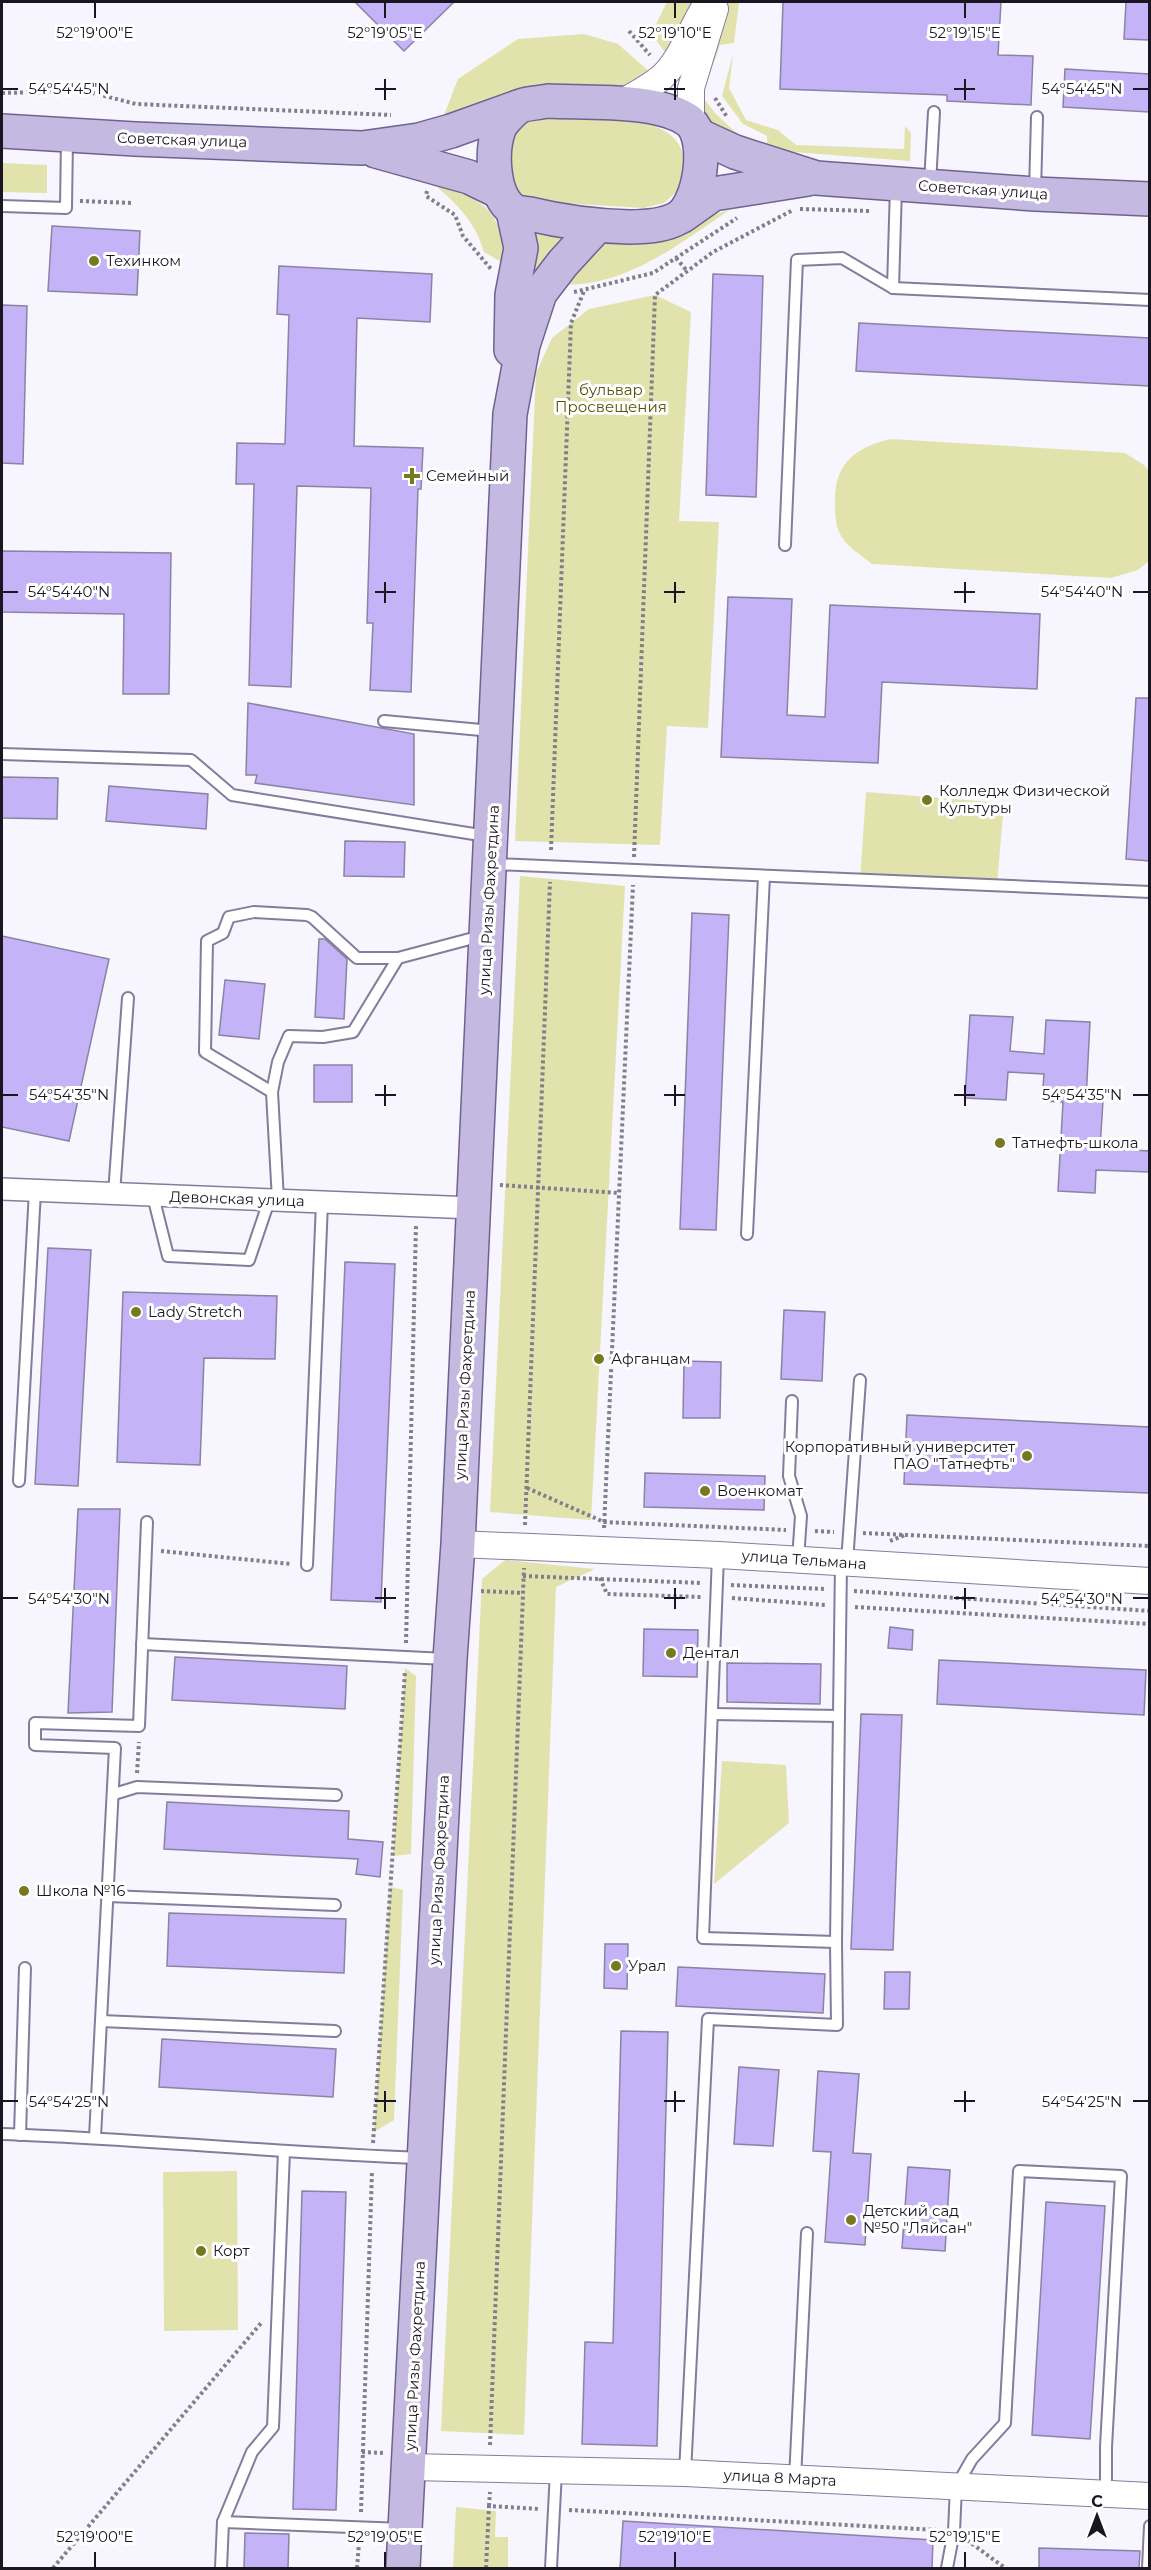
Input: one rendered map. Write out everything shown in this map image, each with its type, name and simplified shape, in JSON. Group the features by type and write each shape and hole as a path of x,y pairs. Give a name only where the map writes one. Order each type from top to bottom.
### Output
{"main road":[{"path":"363,148 419,140 518,107 548,101 641,104 671,113 735,152 816,178"},
{"path":"510,414 512,295 521,248 494,159 499,127 518,107"},
{"path":"679,217 694,199 701,150 694,129"},
{"name":"Советская улица","path":"2,131 363,148"},
{"path":"363,148 469,177 506,201 548,220 597,226 659,225 679,217 713,194 816,178"},
{"name":"Советская улица","path":"816,178 896,198 930,187 1149,199"},
{"name":"улица Ризы Фахретдина","path":"404,2568 450,1659 458,1544 510,414 523,345 540,293 563,262 597,226"}],"street":[{"path":"619,104 663,76 679,55 696,20 708,2"},
{"path":"694,129 691,88 717,2"},
{"name":"Девонская улица","path":"2,1190 473,1208"},
{"name":"улица Тельмана","path":"458,1544 718,1555 1149,1581"},
{"name":"улица 8 Марта","path":"410,2467 685,2473 1149,2496"}],"lane":[{"path":"930,187 934,112"},
{"path":"1035,194 1037,117"},
{"path":"2,206 66,208 67,135"},
{"path":"893,288 896,198"},
{"path":"785,545 797,260 842,258 893,288 1149,300"},
{"path":"384,721 496,731"},
{"path":"2,754 191,760 232,795 491,850 550,866 1149,892"},
{"path":"747,1234 764,876"},
{"path":"272,1092 205,1052 207,941 223,933 229,917 254,912 307,915 357,958 398,958 487,934"},
{"path":"153,1196 168,1256 249,1260 274,1201 272,1092 278,1062 289,1036 323,1037 353,1032 398,958"},
{"path":"114,1194 128,998"},
{"path":"19,1481 35,1191"},
{"path":"307,1565 322,1203"},
{"path":"685,2473 708,2019 837,2025 840,1590 849,1532 860,1380"},
{"path":"792,1401 789,1476 801,1516 798,1560"},
{"path":"95,2137 115,1748 35,1745 35,1723 139,1726 147,1522"},
{"path":"718,1555 703,1938 836,1942"},
{"path":"142,1644 406,1659 450,1659"},
{"path":"712,1714 839,1716"},
{"path":"114,1794 137,1787 336,1795"},
{"path":"108,1896 335,1905"},
{"path":"20,2135 25,1968"},
{"path":"101,2021 335,2031"},
{"path":"2,2134 95,2137 372,2157 424,2158"},
{"path":"221,2568 223,2522 252,2452 273,2427 284,2151"},
{"path":"947,2568 954,2531 956,2487 972,2459 1005,2424 1019,2171 1121,2176 1106,2447 1106,2495"},
{"path":"795,2479 807,2233"},
{"path":"552,2568 556,2471"},
{"path":"223,2522 406,2529"},
{"path":"1148,2568 1149,2526"}],"path":[{"path":"628,31 654,60"},
{"path":"711,89 723,113 730,120"},
{"path":"2,93 84,91 136,104 392,115"},
{"path":"426,196 455,215 463,236 488,268 495,272"},
{"path":"604,1525 634,870 655,295 713,252 795,209 896,198"},
{"path":"565,293 584,291 652,273 743,214"},
{"path":"676,258 687,271"},
{"path":"526,1519 571,323 584,291"},
{"path":"498,1185 619,1193"},
{"path":"357,2568 372,2157 406,1659 416,1224"},
{"path":"527,1488 604,1525 849,1532 1149,1545"},
{"path":"146,1550 307,1565"},
{"path":"490,2448 523,1576 840,1590 1149,1611"},
{"path":"600,1578 607,1594 717,1597 1149,1624"},
{"path":"482,1592 523,1593"},
{"path":"137,1787 139,1726"},
{"path":"53,2568 278,2304"},
{"path":"486,2568 490,2489"},
{"path":"489,2506 954,2531 1005,2568"}],"green space":[{"path":"667,2 694,2 668,56 651,34"},
{"path":"725,2 739,2 734,43 720,45 710,73 702,74"},
{"path":"584,34 618,44 652,74 619,93 441,123 458,79 518,39"},
{"path":"733,54 729,88 746,120 778,130 796,145 904,149 905,126 911,133 910,161 767,150 767,136 743,124 722,96"},
{"path":"700,94 716,114 746,142 703,122"},
{"path":"579,117 641,122 669,134 679,144 684,158 683,186 664,203 644,208 541,202 519,193 507,182 506,135 522,119"},
{"path":"2,163 47,165 47,193 2,192"},
{"path":"436,186 468,196 488,210 500,231 505,264 484,252 471,223"},
{"path":"731,209 670,250 626,273 579,284 555,284 581,251 611,239 691,223"},
{"path":"525,221 573,230 537,277 528,274"},
{"name":"бульвар Просвещения","path":"655,295 691,312 679,521 719,522 708,728 667,726 660,845 515,841 536,373 552,338 589,309"},
{"path":"891,439 1125,453 1149,471 1149,561 1138,570 1111,578 872,564 849,546 839,532 835,512 836,487 839,476 850,458 868,447"},
{"path":"866,792 1004,803 997,885 860,880"},
{"path":"520,876 625,886 591,1520 490,1512"},
{"path":"505,1560 595,1569 556,1587 524,2435 441,2431 482,1579"},
{"path":"405,1668 416,1676 411,1854 393,1856"},
{"path":"722,1761 786,1765 789,1823 714,1884"},
{"path":"390,1887 403,1890 394,2120 374,2132"},
{"name":"Корт","path":"237,2171 238,2330 164,2331 163,2172"},
{"path":"456,2507 496,2511 495,2537 508,2537 508,2568 453,2568"}],"building":[{"path":"355,2 454,2 404,51"},
{"path":"783,2 1001,2 998,55 1033,56 1031,105 947,101 947,95 780,89"},
{"path":"1126,2 1149,2 1149,40 1124,39"},
{"path":"1065,69 1149,74 1149,112 1063,107"},
{"name":"Техинком","path":"52,226 140,231 137,295 48,291"},
{"path":"279,266 432,274 430,322 357,318 354,446 423,448 421,489 418,489 411,692 370,690 373,623 367,623 371,488 297,486 291,687 249,685 254,484 236,484 237,443 285,444 289,315 277,314"},
{"path":"713,274 763,276 756,497 706,495"},
{"path":"2,305 27,306 23,464 2,463"},
{"path":"859,323 1149,338 1149,386 856,371"},
{"path":"2,551 171,553 169,694 123,694 124,614 2,612"},
{"path":"728,597 792,599 787,715 825,717 830,605 1040,614 1037,689 882,682 878,763 721,757"},
{"path":"1136,698 1149,698 1149,861 1126,859"},
{"path":"248,703 414,734 414,805 255,783 257,775 246,775"},
{"path":"2,777 58,778 57,819 2,818"},
{"path":"109,786 208,794 206,829 106,821"},
{"path":"345,841 405,842 404,877 344,876"},
{"path":"692,913 729,915 716,1230 680,1229"},
{"path":"2,936 109,959 69,1141 2,1127"},
{"path":"319,939 325,939 347,959 344,1019 315,1017"},
{"path":"225,980 265,984 259,1039 219,1035"},
{"path":"970,1015 1013,1017 1010,1051 1044,1054 1046,1020 1090,1022 1086,1100 1103,1101 1100,1148 1149,1151 1149,1172 1096,1170 1095,1193 1058,1191 1063,1102 1042,1101 1044,1074 1008,1072 1006,1100 965,1098"},
{"path":"314,1065 352,1065 352,1102 314,1102"},
{"path":"48,1248 91,1250 78,1486 35,1484"},
{"path":"345,1262 395,1264 381,1602 331,1600"},
{"path":"123,1292 277,1296 275,1359 204,1358 200,1465 117,1462"},
{"path":"784,1310 825,1312 822,1381 781,1379"},
{"path":"684,1361 721,1362 720,1418 683,1418"},
{"name":"Корпоративный университет ПАО \"Татнефть\"","path":"907,1415 1149,1427 1149,1493 904,1484"},
{"name":"Военкомат","path":"645,1473 765,1476 764,1510 644,1507"},
{"path":"78,1509 120,1509 112,1712 68,1713"},
{"path":"890,1627 913,1630 912,1650 888,1648"},
{"name":"Дентал","path":"644,1629 698,1630 697,1677 643,1676"},
{"path":"175,1657 347,1666 345,1709 172,1700"},
{"path":"939,1660 1146,1670 1144,1715 937,1704"},
{"path":"727,1663 821,1664 820,1704 727,1702"},
{"path":"861,1714 902,1715 893,1950 851,1949"},
{"path":"167,1802 349,1811 348,1839 383,1842 380,1877 356,1874 358,1859 164,1849"},
{"path":"169,1913 346,1919 344,1973 167,1966"},
{"name":"Урал","path":"605,1944 628,1944 627,1989 604,1988"},
{"path":"678,1967 825,1974 823,2013 676,2006"},
{"path":"885,1972 910,1972 909,2009 884,2009"},
{"path":"621,2031 668,2032 657,2446 582,2444 585,2342 613,2343"},
{"path":"162,2039 336,2049 333,2097 159,2087"},
{"path":"739,2067 779,2070 773,2146 734,2144"},
{"path":"818,2071 859,2074 853,2153 871,2154 865,2245 825,2242 831,2152 813,2151"},
{"path":"908,2167 950,2170 945,2251 902,2248"},
{"path":"302,2191 346,2192 336,2510 293,2509"},
{"path":"1046,2202 1105,2206 1090,2439 1032,2435"},
{"path":"623,2521 933,2540 932,2568 620,2568"},
{"path":"245,2533 289,2534 288,2568 244,2568"},
{"path":"1039,2548 1140,2551 1139,2568 1039,2568"}],"place":[{"name":"Техинком","path":"94,261"},
{"name":"Семейный","path":"412,476"},
{"name":"Колледж Физической Культуры","path":"927,800"},
{"name":"Татнефть-школа","path":"1000,1143"},
{"name":"Lady Stretch","path":"136,1312"},
{"name":"Афганцам","path":"599,1359"},
{"name":"Корпоративный университет ПАО \"Татнефть\"","path":"1027,1456"},
{"name":"Военкомат","path":"705,1491"},
{"name":"Дентал","path":"671,1653"},
{"name":"Школа №16","path":"24,1891"},
{"name":"Урал","path":"616,1966"},
{"name":"Детский сад №50 \"Ляйсан\"","path":"851,2220"},
{"name":"Корт","path":"201,2251"}]}
